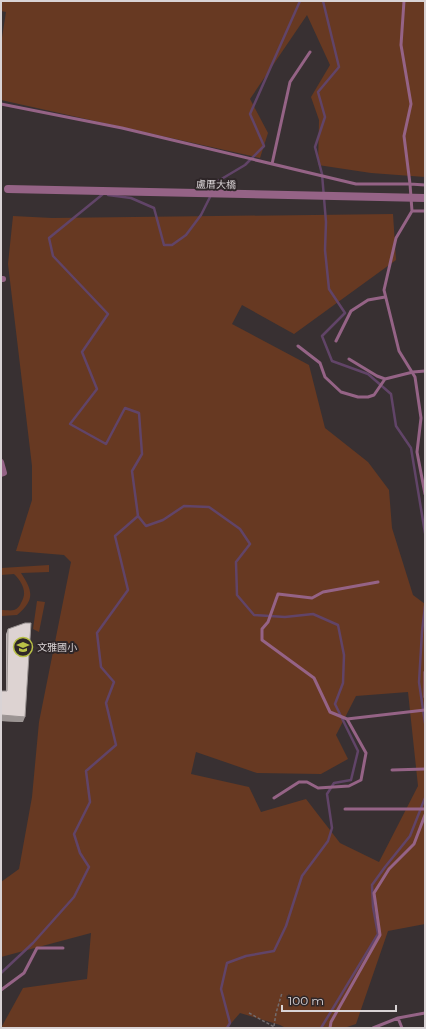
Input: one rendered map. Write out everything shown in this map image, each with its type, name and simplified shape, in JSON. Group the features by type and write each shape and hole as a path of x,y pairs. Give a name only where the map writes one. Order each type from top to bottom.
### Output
{"street":[{"name":"盧厝大橋","path":"8,189 425,198"},
{"path":"1,462 4,473 1,474"}],"lane":[{"path":"404,1 401,45 411,104 404,136 412,211 396,238 384,290 399,351 416,377 421,418 417,452 425,494"},
{"path":"272,164 290,82 310,52"},
{"path":"1,104 122,128 356,184 425,185"},
{"path":"412,211 425,211"},
{"path":"336,341 351,311 368,300 385,297"},
{"path":"298,346 320,362 325,377 341,392 358,396 368,397 374,395 384,380 412,372 425,371"},
{"path":"349,359 384,380"},
{"path":"378,582 323,592 312,598 278,594 269,619 262,629 262,640 314,678 330,712 345,718 425,710"},
{"path":"425,672 425,697"},
{"path":"274,798 298,782 306,782 318,788 349,786 361,780 366,753 345,718"},
{"path":"392,770 425,770"},
{"path":"345,809 425,809"},
{"path":"330,1028 331,1022 380,935 374,893 389,869 414,844 425,815"},
{"path":"1,990 24,973 37,948 63,948"},
{"path":"373,1028 398,1018 425,1013"},
{"path":"398,1018 402,1028"}],"path":[{"path":"274,1026 282,993"},
{"path":"249,1013 276,1028"}],"shaded area":[{"path":"1,1 425,1 425,177 371,173 318,165 319,120 311,97 330,65 307,15 250,99 268,133 260,158 1,100 1,44 6,12 1,11"},
{"path":"393,214 396,260 294,334 242,305 232,324 309,365 325,428 368,462 389,490 392,528 413,595 425,604 425,924 388,931 356,1024 344,1028 286,1028 240,1013 227,1028 1,1028 23,988 87,979 91,933 1,957 1,882 19,869 32,797 39,722 71,562 64,555 16,551 32,500 32,466 8,264 13,216 52,218","holes":["408,692 418,786 379,862 340,843 306,799 261,812 249,787 191,774 196,752 257,773 321,774 348,759 336,735 356,696"]},
{"path":"49,565 49,572 21,573 30,590 27,605 17,615 1,616 1,610 15,610 20,605 23,599 24,591 22,584 14,574 1,575 1,568"},
{"path":"37,601 45,602 39,632 33,629"}],"building":[{"path":"25,623 31,623 25,717 1,715 1,691 7,691 8,629"}],"waterway":[{"path":"108,195 131,198 154,208 164,245 172,245 186,235 201,215 218,181 245,165 264,146 250,114 300,1"},
{"path":"323,1 339,67 318,92 325,117 315,147 322,174 326,222 325,250 329,289 345,313 322,336 332,361 368,374 391,394 396,426 411,448 425,533"},
{"path":"1,973 33,943 74,897 89,867 80,853 74,834 90,802 86,771 116,745 106,703 114,682 101,667 97,633 128,590 115,536 138,516 132,471 142,454 139,413 125,408 106,444 70,424 97,389 82,352 108,314 53,256 49,238 103,194"},
{"path":"138,516 146,526 163,520 184,506 209,507 240,529 250,544 236,562 237,595 254,615 285,617 313,614 338,625 344,655 343,683 335,704 358,751 351,780 334,783 327,794 332,828 328,841 302,876 286,926 274,951 246,956 227,963 221,989 230,1023 227,1028"},
{"path":"425,606 419,682 425,723"},
{"path":"321,1028 378,934 373,907 372,885 410,836 425,798"}],"place":[{"name":"文雅國小","path":"23,647"}]}
